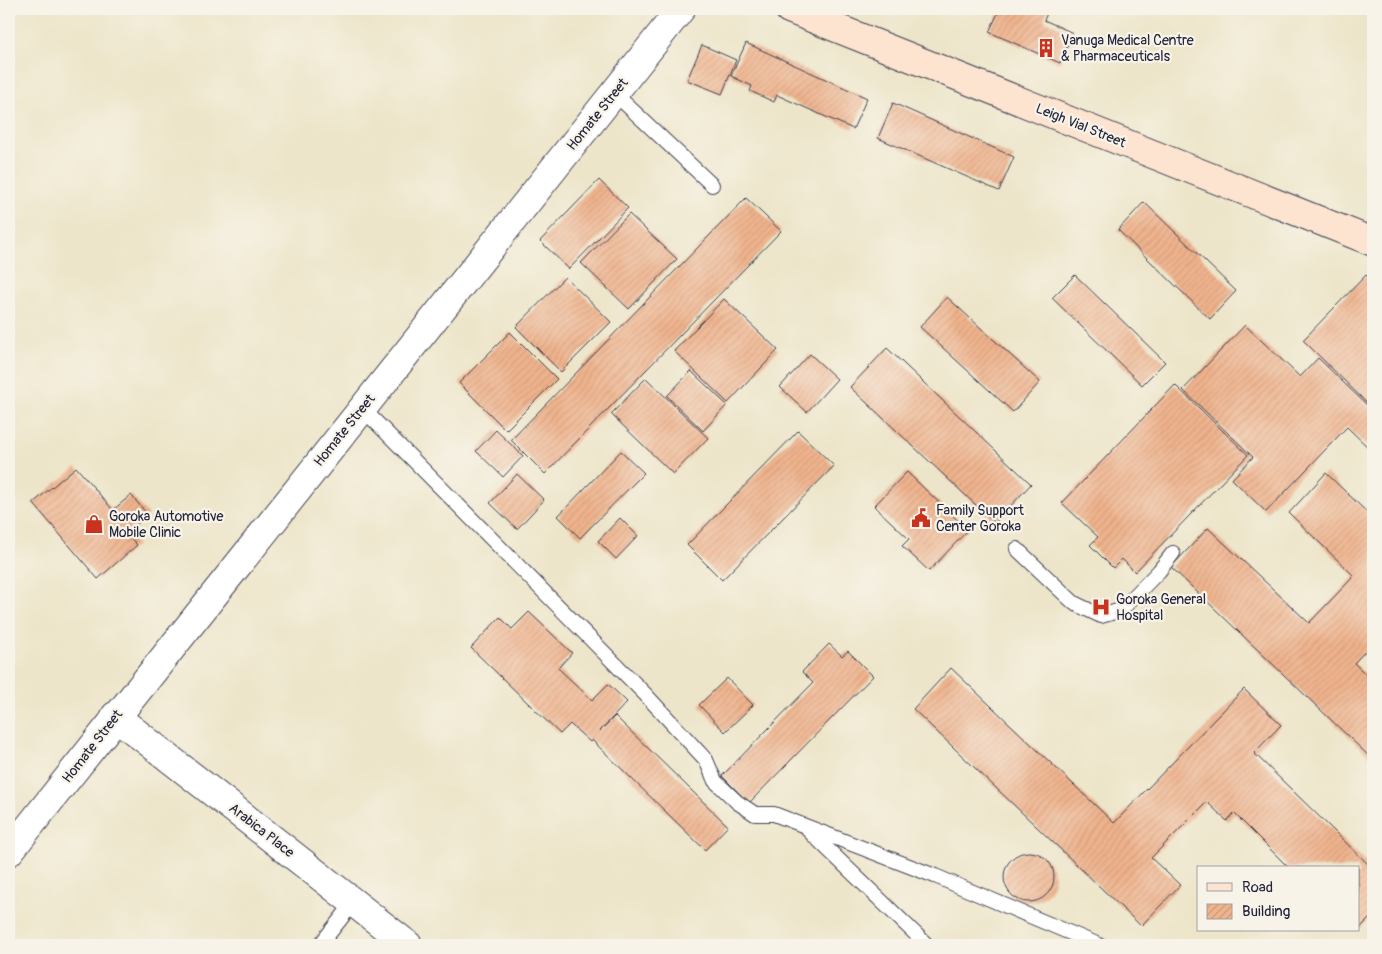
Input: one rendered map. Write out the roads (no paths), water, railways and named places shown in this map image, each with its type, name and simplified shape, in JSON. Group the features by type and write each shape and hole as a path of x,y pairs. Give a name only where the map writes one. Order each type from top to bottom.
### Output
{"street":[{"name":"Homate Street","path":"9,852 115,716 681,9"},
{"name":"Leigh Vial Street","path":"788,9 1373,242"},
{"name":"Arabica Place","path":"115,716 408,945"}],"lane":[{"path":"614,93 712,185"},
{"path":"362,408 645,694 706,760 715,781 737,802 755,814 774,814 935,876 1099,945"},
{"path":"1017,549 1074,603 1101,616 1121,610 1159,571 1173,553"},
{"path":"805,827 927,945"},
{"path":"320,945 354,902"}],"place":[{"name":"Vanuga Medical Centre & Pharmaceuticals","path":"1046,48"},
{"name":"Family Support Center Goroka","path":"921,518"},
{"name":"Goroka Automotive Mobile Clinic","path":"94,524"},
{"name":"Goroka General Hospital","path":"1101,607"}]}
